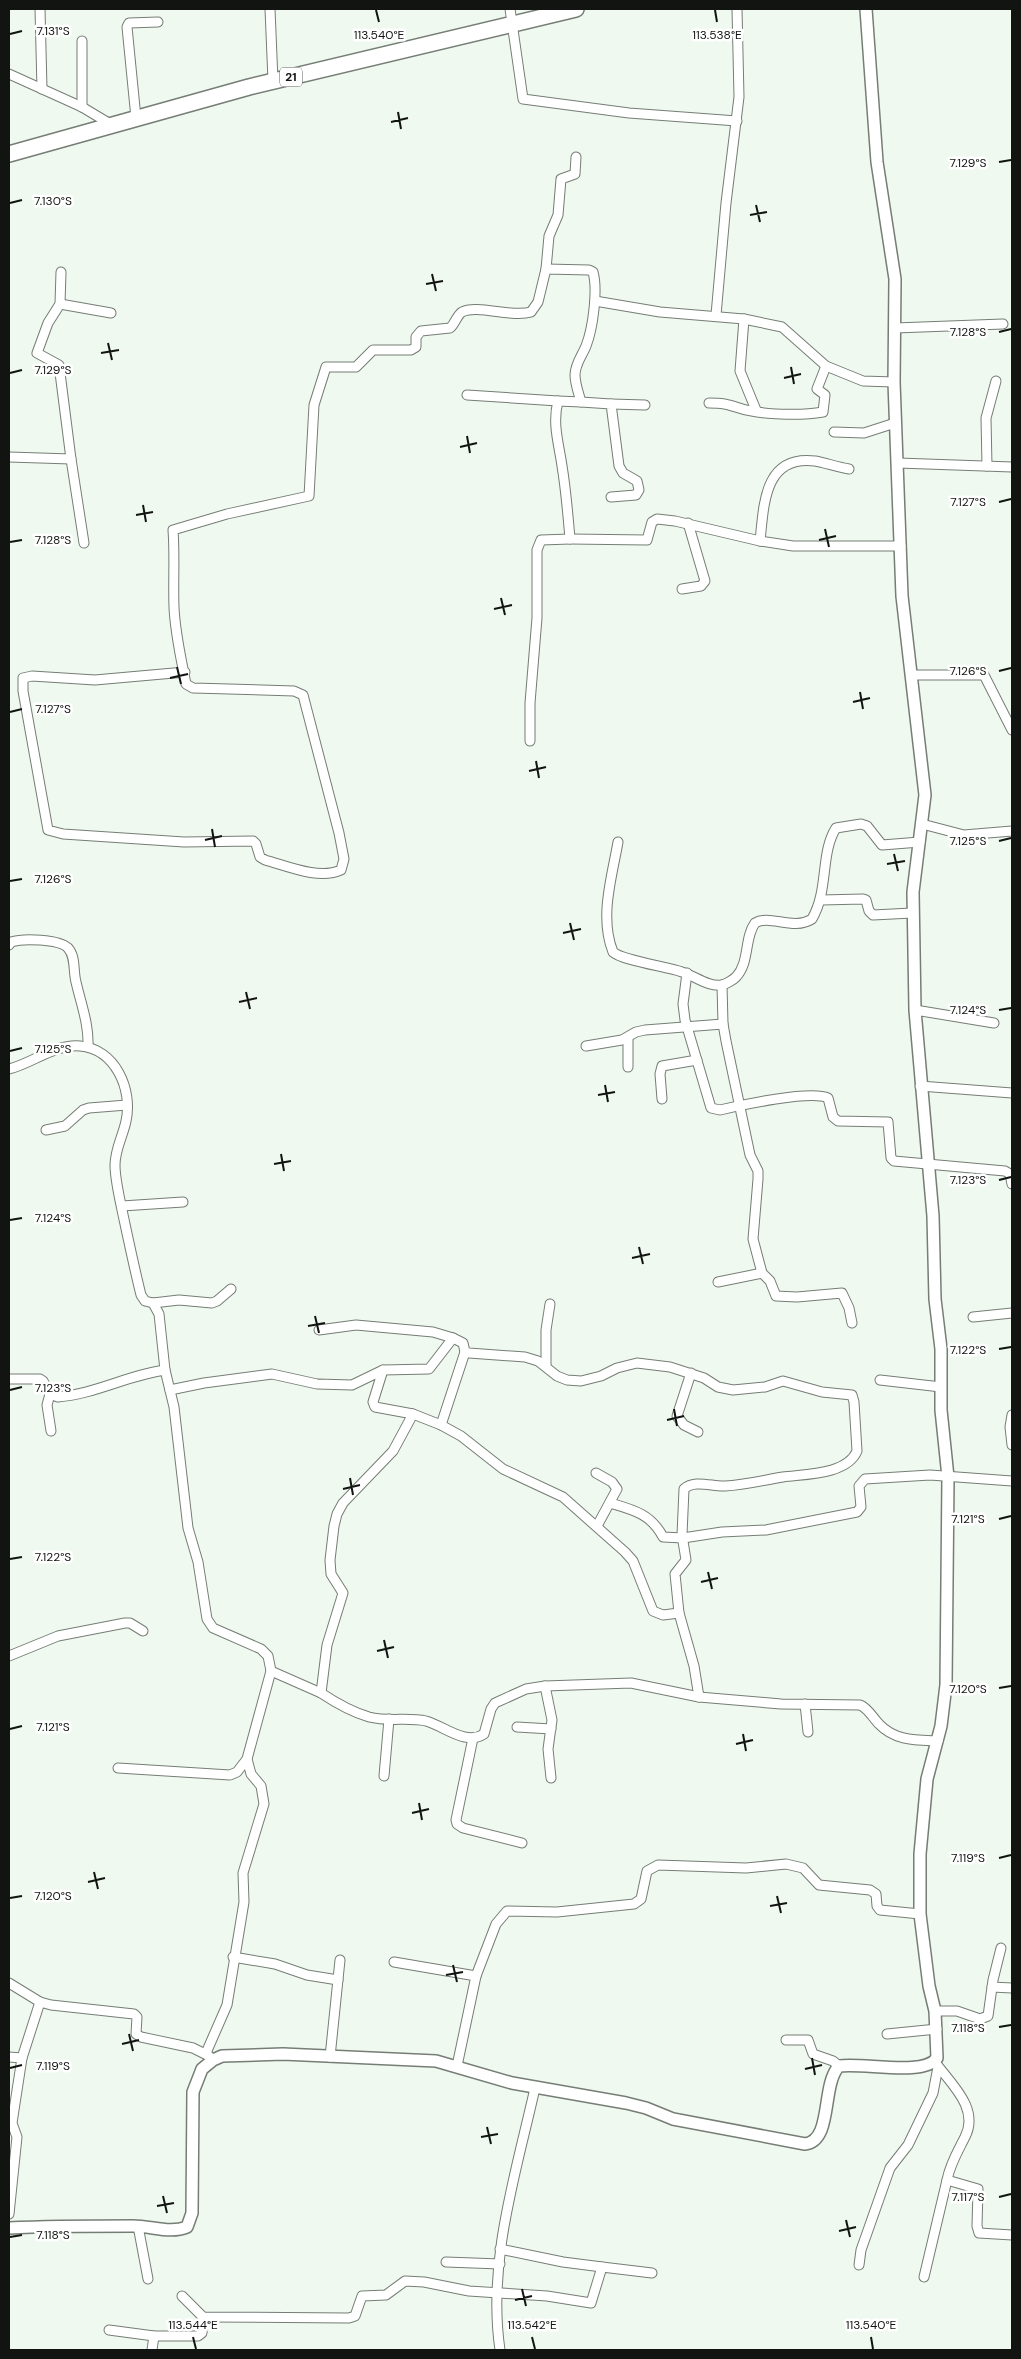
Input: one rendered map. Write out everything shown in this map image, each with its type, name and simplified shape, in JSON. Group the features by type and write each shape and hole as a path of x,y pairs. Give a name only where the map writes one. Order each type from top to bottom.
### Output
{"highway":[{"name":"21","path":"9,154 112,124 512,16 576,9"}],"street":[{"path":"40,9 42,88"},
{"path":"270,9 273,81"},
{"path":"716,315 726,203 737,121 739,51 737,9"},
{"path":"859,2265 861,2250 890,2168 908,2145 933,2093 937,2064 935,2010 929,1986 920,1914 920,1854 927,1779 938,1741 946,1686 948,1477 941,1410 933,1216 926,1163 915,1010 912,913 922,824 923,768 902,596 895,423 894,279 877,162 866,9"},
{"path":"512,16 523,99 630,113 737,121"},
{"path":"136,118 127,27 129,23 158,22"},
{"path":"82,41 82,107"},
{"path":"9,74 82,107 112,124"},
{"path":"184,672 95,680 32,676 23,678 23,691 48,830 63,834 184,842 253,841 256,844 260,857 265,860 310,872 336,872 341,870 344,859 339,833 303,694 294,691 193,688 186,684 184,672 178,643 174,605 174,529 309,496 313,410 326,367 356,367 373,350 411,350 416,347 416,337 421,331 450,328 460,314 468,310 518,314 531,312 538,302 546,269 549,236 558,214 561,179 575,174 576,157"},
{"path":"546,269 593,272 595,301 587,345 578,360 575,375 581,402"},
{"path":"61,272 60,304 48,323 37,353 59,365 84,543"},
{"path":"595,301 660,312 716,315 782,327 826,366 864,381 894,382"},
{"path":"60,304 111,313"},
{"path":"744,319 740,371 756,410"},
{"path":"895,328 1003,324"},
{"path":"709,403 730,403 738,408 796,415 824,412 825,395 817,389 826,366"},
{"path":"987,466 986,418 996,381"},
{"path":"467,395 645,405"},
{"path":"558,401 555,426 570,539"},
{"path":"610,404 619,466 623,473 635,479 639,490 632,496 611,497"},
{"path":"834,432 864,433 895,423"},
{"path":"9,457 71,459"},
{"path":"760,541 768,490 777,471 792,463 803,461 813,461 848,468"},
{"path":"898,462 1012,467"},
{"path":"530,741 531,684 537,625 537,550 541,540 644,541 649,539 654,520 688,523 760,541 809,547 901,546"},
{"path":"682,589 701,586 705,581 688,523"},
{"path":"911,675 984,675 1012,730"},
{"path":"618,842 608,898 609,934 613,952 622,957 687,973 712,984 722,985 736,977 743,964 755,923 761,920 792,924 808,922 815,914 821,900 830,839 836,828 861,824 867,826 882,845 920,842"},
{"path":"922,824 964,834 1012,831"},
{"path":"821,900 863,898 866,900 869,911 873,915 912,913"},
{"path":"9,945 11,942 26,940 59,943 69,949 88,1029 88,1047"},
{"path":"687,973 683,1004 686,1026 698,1060 710,1108 720,1110 798,1097 823,1096 828,1098 833,1117 838,1121 888,1122 892,1160 1005,1170 1010,1174 1012,1184"},
{"path":"722,985 723,1024 750,1155 758,1171 753,1239 762,1273 770,1282 776,1296 797,1297 842,1293 849,1308 852,1323"},
{"path":"915,1010 994,1023"},
{"path":"586,1046 628,1038 636,1032 645,1030 723,1024"},
{"path":"628,1038 628,1067"},
{"path":"9,1069 24,1065 60,1047 88,1047 109,1058 122,1081 127,1105 126,1121 116,1153 115,1165 141,1295 145,1301 153,1303 179,1300 212,1303 231,1289"},
{"path":"662,1099 660,1074 662,1066 698,1060"},
{"path":"920,1086 1012,1093"},
{"path":"46,1130 65,1126 83,1110 89,1108 127,1105"},
{"path":"122,1206 182,1202"},
{"path":"718,1282 762,1273"},
{"path":"118,1768 230,1775 237,1772 247,1759 271,1672 268,1656 261,1649 212,1628 207,1619 198,1562 188,1528 174,1407 165,1370 159,1314 153,1303"},
{"path":"546,1366 546,1330 550,1304"},
{"path":"973,1316 1012,1313"},
{"path":"319,1330 346,1325 433,1332 463,1343 465,1352 442,1425"},
{"path":"170,1390 204,1383 272,1374 317,1384 352,1385 383,1370 429,1368 452,1338"},
{"path":"465,1352 525,1357 546,1366 557,1376 567,1380 594,1378 617,1368 637,1363 658,1365 691,1373 718,1387 733,1390 765,1387 783,1381 822,1392 850,1394 854,1402 856,1451 851,1459 826,1471 725,1486 689,1485 684,1489 683,1538 686,1560 675,1574 679,1613 694,1666 699,1697"},
{"path":"50,1394 65,1396 136,1375 165,1370"},
{"path":"383,1370 373,1405 375,1407 413,1414 442,1425 461,1436 503,1470 563,1497 633,1560 654,1611 663,1615 679,1613"},
{"path":"691,1373 678,1416 684,1425 698,1432"},
{"path":"9,1379 40,1379 44,1381 50,1394 47,1405 51,1431"},
{"path":"880,1380 941,1387"},
{"path":"321,1693 327,1645 343,1593 331,1574 330,1560 337,1514 343,1504 393,1451 413,1414"},
{"path":"1012,1415 1010,1427 1012,1445"},
{"path":"596,1473 617,1486 597,1526"},
{"path":"610,1502 641,1512 657,1525 663,1537 683,1538 722,1532 766,1530 857,1512 862,1507 859,1486 865,1479 930,1475 1012,1481"},
{"path":"9,1656 58,1636 125,1623 130,1623 143,1631"},
{"path":"271,1672 321,1693 354,1712 371,1717 427,1721 462,1736 473,1738 484,1734 491,1708 495,1703 526,1689 545,1686 631,1683 699,1697 781,1704 860,1705 884,1729 894,1736 938,1741"},
{"path":"545,1686 552,1720 548,1749 551,1778"},
{"path":"805,1704 808,1732"},
{"path":"384,1776 389,1719"},
{"path":"516,1727 551,1730"},
{"path":"473,1738 456,1820 457,1824 463,1828 522,1843"},
{"path":"9,2228 74,2225 138,2226 173,2231 187,2226 191,2221 193,2092 209,2056 227,2005 233,1957 244,1902 243,1873 264,1804 262,1786 251,1774 247,1759"},
{"path":"457,2066 476,1976 496,1924 507,1911 562,1912 634,1904 641,1899 647,1871 658,1865 727,1868 786,1864 798,1866 819,1885 870,1890 876,1894 877,1906 880,1910 920,1914"},
{"path":"935,2010 957,2011 985,2019 989,2012 992,1987 1001,1948"},
{"path":"233,1957 275,1964 307,1975 338,1980"},
{"path":"330,2057 340,1960"},
{"path":"394,1962 476,1976"},
{"path":"9,1983 40,2002 86,2010 134,2014 137,2017 136,2034 141,2037 209,2056 283,2054 436,2061 457,2066 475,2074 535,2088 626,2103 646,2108 672,2119 805,2144 812,2143 820,2136 830,2079 839,2066"},
{"path":"992,1987 1012,1988"},
{"path":"9,2214 17,2146 16,2133 11,2127 22,2058 40,2002"},
{"path":"887,2034 937,2029"},
{"path":"786,2040 808,2040 813,2054 833,2061 839,2066 860,2064 904,2068 937,2064"},
{"path":"9,2056 22,2058"},
{"path":"924,2277 953,2158 966,2135 969,2112 937,2064"},
{"path":"500,2350 497,2292 502,2232 535,2088"},
{"path":"947,2180 978,2189 977,2226 979,2232 1012,2235"},
{"path":"138,2226 148,2278"},
{"path":"500,2249 563,2262 652,2274"},
{"path":"446,2262 500,2264"},
{"path":"182,2296 203,2316 349,2318 355,2316 362,2296 386,2296 405,2281 424,2282 469,2291 547,2296 591,2303 602,2267"},
{"path":"109,2330 154,2336 200,2335 203,2316"},
{"path":"152,2350 154,2336"}]}
